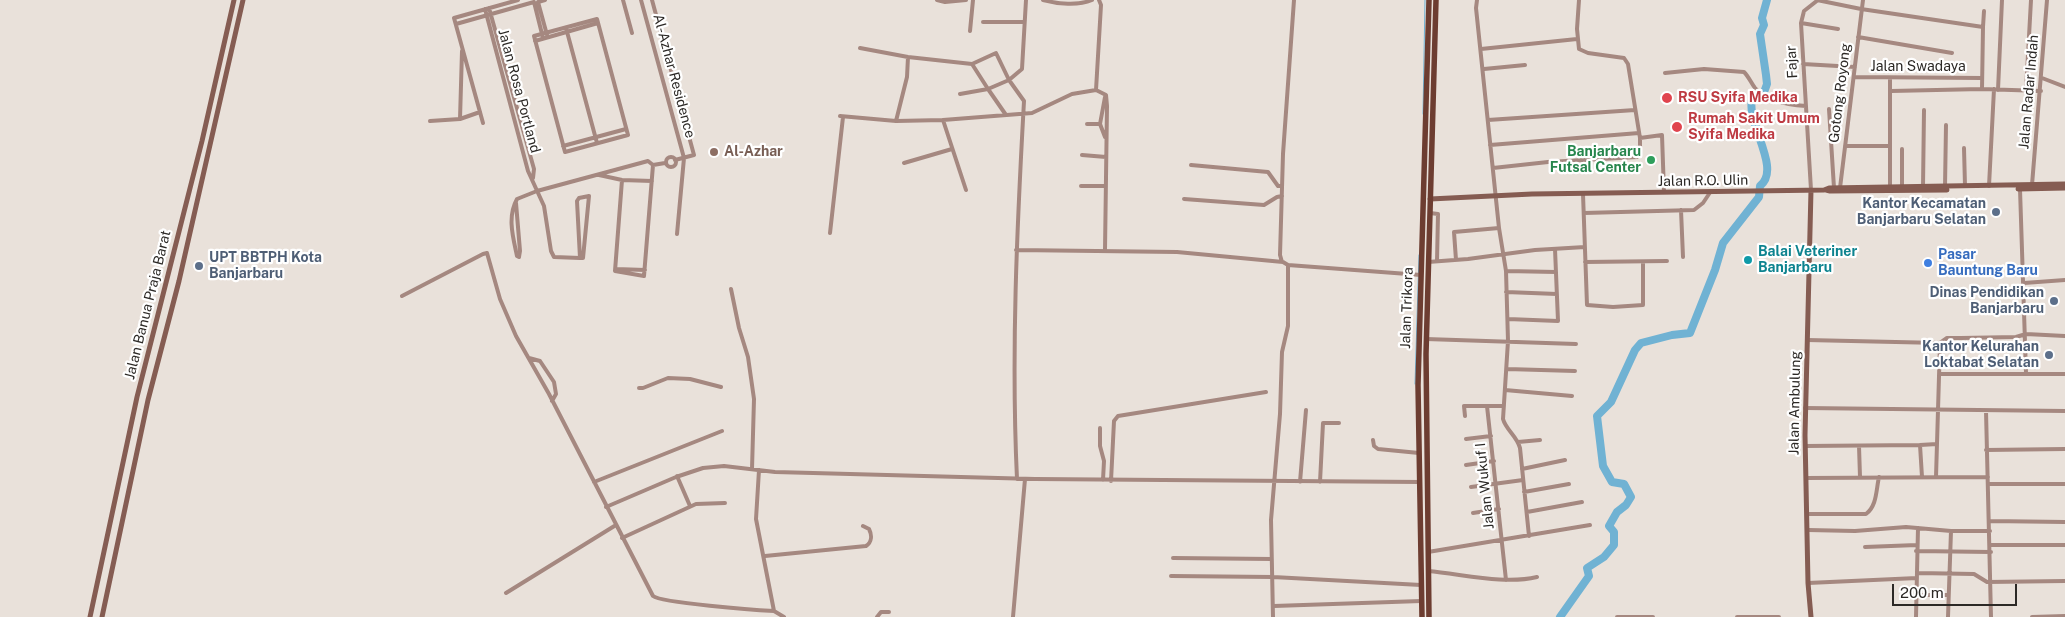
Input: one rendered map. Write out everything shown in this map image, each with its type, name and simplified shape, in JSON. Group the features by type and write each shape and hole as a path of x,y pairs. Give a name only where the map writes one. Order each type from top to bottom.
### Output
{"main road":[{"name":"Jalan Trikora","path":"1422,617 1421,585 1430,214 1431,65 1429,0"},
{"name":"Jalan Trikora","path":"1429,617 1428,552 1424,500 1420,482 1418,384 1421,275 1436,0"},
{"path":"1421,283 1428,284"}],"street":[{"name":"Jalan Banua Praja Barat","path":"90,617 136,397 202,141 234,0"},
{"name":"Jalan Banua Praja Barat","path":"102,617 148,400 181,272 243,0"},
{"path":"483,123 454,18 518,0"},
{"path":"456,24 545,0"},
{"path":"623,0 632,33"},
{"name":"Al-Azhar Residence","path":"642,0 684,158 694,155 652,0"},
{"path":"937,0 946,2 966,0"},
{"path":"970,31 973,0"},
{"path":"960,94 988,89 1009,80 1022,69 1026,0"},
{"path":"1042,0 1056,3 1092,0"},
{"path":"1096,90 1101,4 1099,0"},
{"path":"1282,262 1280,255 1282,186 1294,0"},
{"path":"1477,0 1490,146 1506,271 1508,341 1504,422 1518,442 1529,536"},
{"path":"1493,168 1548,162 1637,157 1641,150 1631,77 1625,58 1583,52 1579,49 1577,39 1579,0"},
{"path":"1838,29 1801,23 1804,11 1817,0 1862,9 1983,26"},
{"name":"Gotong Royong","path":"1837,188 1845,146 1863,0"},
{"path":"1989,186 2002,0"},
{"path":"2026,90 2031,0"},
{"name":"Jalan Radar Indah","path":"2032,185 2047,0"},
{"path":"536,1 545,36"},
{"name":"Jalan Rosa Portland","path":"487,8 528,171 533,178 546,215 552,255 580,258"},
{"path":"1982,89 1984,12"},
{"path":"597,19 628,135 565,152 534,36 545,36 597,19"},
{"path":"983,22 1024,22"},
{"name":"Fajar","path":"1801,23 1810,190"},
{"path":"566,30 597,143"},
{"path":"1858,37 1952,52"},
{"path":"1481,49 1577,39"},
{"path":"460,119 462,47"},
{"path":"860,48 908,57 972,64 996,53 1009,80 1024,101 1016,250 1013,355 1017,479"},
{"path":"896,121 907,77 908,57"},
{"path":"972,64 1006,115"},
{"path":"1803,64 1855,67"},
{"path":"1484,69 1525,65"},
{"path":"1665,73 1704,69 1744,72 1757,90 1765,96 1778,102 1806,106"},
{"name":"Jalan Swadaya","path":"1854,77 1982,78"},
{"path":"1890,78 1890,187"},
{"path":"2042,78 2065,87"},
{"path":"1891,91 1982,89 2041,91"},
{"path":"830,233 842,117 896,121 943,120 1006,115 1036,112 1046,105 1072,94 1096,90 1106,95"},
{"path":"1106,95 1102,104 1100,124 1106,138"},
{"path":"1105,250 1106,95"},
{"path":"1829,109 1837,188"},
{"path":"1488,120 1635,110"},
{"path":"1923,187 1924,110"},
{"path":"430,121 460,119 480,112"},
{"path":"943,120 966,190"},
{"path":"1086,124 1100,124"},
{"path":"1945,186 1946,125"},
{"path":"563,146 626,129"},
{"path":"1490,146 1662,135 1664,192"},
{"path":"1845,146 1890,146"},
{"path":"1964,148 1965,186"},
{"path":"904,163 952,149"},
{"path":"1902,149 1902,187"},
{"path":"1082,155 1106,156"},
{"path":"666,163 669,157 675,160 684,158 677,234"},
{"path":"666,163 668,167 672,167 675,165 675,160"},
{"path":"516,200 537,191 647,162 650,162 652,165 666,163"},
{"path":"622,180 616,272 643,276 645,270 652,165"},
{"path":"1191,165 1268,172 1278,186 1282,186"},
{"path":"596,175 622,180 652,181"},
{"name":"Jalan R.O. Ulin","path":"1826,190 1830,192 1890,187 2065,184"},
{"path":"1081,186 1106,186"},
{"name":"Jalan R.O. Ulin","path":"1430,199 1711,190 2065,188"},
{"path":"2020,189 2026,373"},
{"path":"1584,213 1694,210 1699,207 1711,190"},
{"name":"Jalan Ambulung","path":"1810,190 1805,446 1808,514 1808,583 1811,617"},
{"path":"1583,194 1587,305 1613,307 1643,304 1644,262"},
{"path":"588,196 589,213 584,257 580,258 577,200 588,196"},
{"path":"1184,199 1264,205 1282,196"},
{"path":"516,200 520,257 517,256 511,225 516,200"},
{"path":"1681,210 1683,257"},
{"path":"1430,214 1438,214 1437,261"},
{"path":"1456,260 1454,232 1499,228"},
{"path":"1428,262 1585,247"},
{"path":"1508,320 1558,321 1555,249"},
{"path":"1016,250 1177,252 1282,262 1288,265 1421,275"},
{"path":"402,296 487,253 503,307 651,593 657,599 774,611 784,617"},
{"path":"1585,262 1667,261"},
{"path":"1274,617 1271,538 1273,482 1280,414 1282,352 1288,326 1288,265"},
{"path":"1506,271 1556,272"},
{"path":"2024,283 2065,280"},
{"path":"731,289 739,328 748,357 754,399 752,469"},
{"path":"1506,292 1558,294"},
{"path":"1807,340 1940,343 1947,338 2016,337 2026,334 2065,336"},
{"path":"1426,339 1576,344"},
{"path":"1936,477 1940,343"},
{"path":"528,358 540,362 554,382 556,394 552,401"},
{"path":"1507,369 1575,371"},
{"path":"1939,374 2065,374"},
{"path":"639,388 668,378 690,379 721,387"},
{"path":"1505,390 1572,396"},
{"path":"1111,480 1114,421 1118,416 1266,392"},
{"path":"136,397 148,400"},
{"path":"1465,416 1464,406 1504,406"},
{"name":"Jalan Wukuf I","path":"1487,406 1506,580"},
{"path":"1805,408 2065,411"},
{"path":"1300,482 1306,410"},
{"path":"1986,411 1992,617"},
{"path":"1320,482 1323,417"},
{"path":"1323,423 1339,423"},
{"path":"1100,428 1100,446 1104,460 1102,480"},
{"path":"594,482 722,431"},
{"path":"128,436 140,438"},
{"path":"1466,439 1491,436"},
{"path":"1373,440 1374,446 1378,449 1419,453"},
{"path":"1518,442 1540,440"},
{"path":"1805,446 1936,444"},
{"path":"1920,445 1922,477"},
{"path":"1859,446 1860,477"},
{"path":"1986,450 2065,449"},
{"path":"1466,465 1494,460"},
{"path":"1522,469 1565,460"},
{"path":"606,506 677,476 715,466 759,470 1017,479 1420,482"},
{"path":"759,470 756,518 765,556 774,611"},
{"path":"677,476 690,506"},
{"path":"1808,514 1866,514 1874,505 1879,477"},
{"path":"1806,478 1988,477"},
{"path":"1013,617 1025,479"},
{"path":"1471,487 1523,480"},
{"path":"1524,492 1569,484"},
{"path":"1989,484 2065,484"},
{"path":"1527,512 1582,502"},
{"path":"622,538 690,506 701,503 725,503"},
{"path":"1473,513 1499,509"},
{"path":"1990,521 2065,522"},
{"path":"506,593 616,525"},
{"path":"765,556 866,546 871,541 871,534 869,529 863,526"},
{"path":"1428,552 1590,526"},
{"path":"1808,530 1856,531 1868,528 1918,528 1951,531 1990,531"},
{"path":"1916,617 1918,528"},
{"path":"1948,617 1951,531"},
{"path":"1865,547 1917,545"},
{"path":"1990,546 2065,545"},
{"path":"1916,551 1991,552"},
{"path":"1173,558 1272,559"},
{"path":"1428,571 1506,580 1538,577"},
{"path":"1918,572 1974,574 1985,582 2065,581"},
{"path":"1171,576 1273,577 1421,585"},
{"path":"1808,583 1917,578"},
{"path":"1917,594 1948,595"},
{"path":"1274,606 1421,601"},
{"path":"877,617 881,612 889,612"},
{"path":"2032,617 2065,616"},
{"path":"1618,617 1653,617"},
{"path":"1737,617 1779,617"}],"waterway":[{"path":"1423,114 1425,0"},
{"path":"1560,617 1589,576 1587,568 1604,557 1614,545 1614,532 1609,526 1617,512 1626,505 1631,497 1624,484 1612,482 1603,466 1597,416 1611,402 1635,350 1641,343 1672,335 1690,333 1715,270 1723,243 1759,197 1760,186 1766,178 1765,156 1751,106 1753,96 1763,95 1767,84 1760,34 1764,25 1762,18 1767,0"},
{"path":"1415,384 1419,255"}],"place":[{"name":"RSU Syifa Medika","path":"1667,98"},
{"name":"Rumah Sakit Umum Syifa Medika","path":"1677,127"},
{"name":"Al-Azhar","path":"714,152"},
{"name":"Banjarbaru Futsal Center","path":"1651,160"},
{"name":"Kantor Kecamatan Banjarbaru Selatan","path":"1996,212"},
{"name":"Balai Veteriner Banjarbaru","path":"1748,260"},
{"name":"Pasar Bauntung Baru","path":"1928,263"},
{"name":"UPT BBTPH Kota Banjarbaru","path":"199,266"},
{"name":"Dinas Pendidikan Banjarbaru","path":"2054,301"},
{"name":"Kantor Kelurahan Loktabat Selatan","path":"2049,355"}]}
